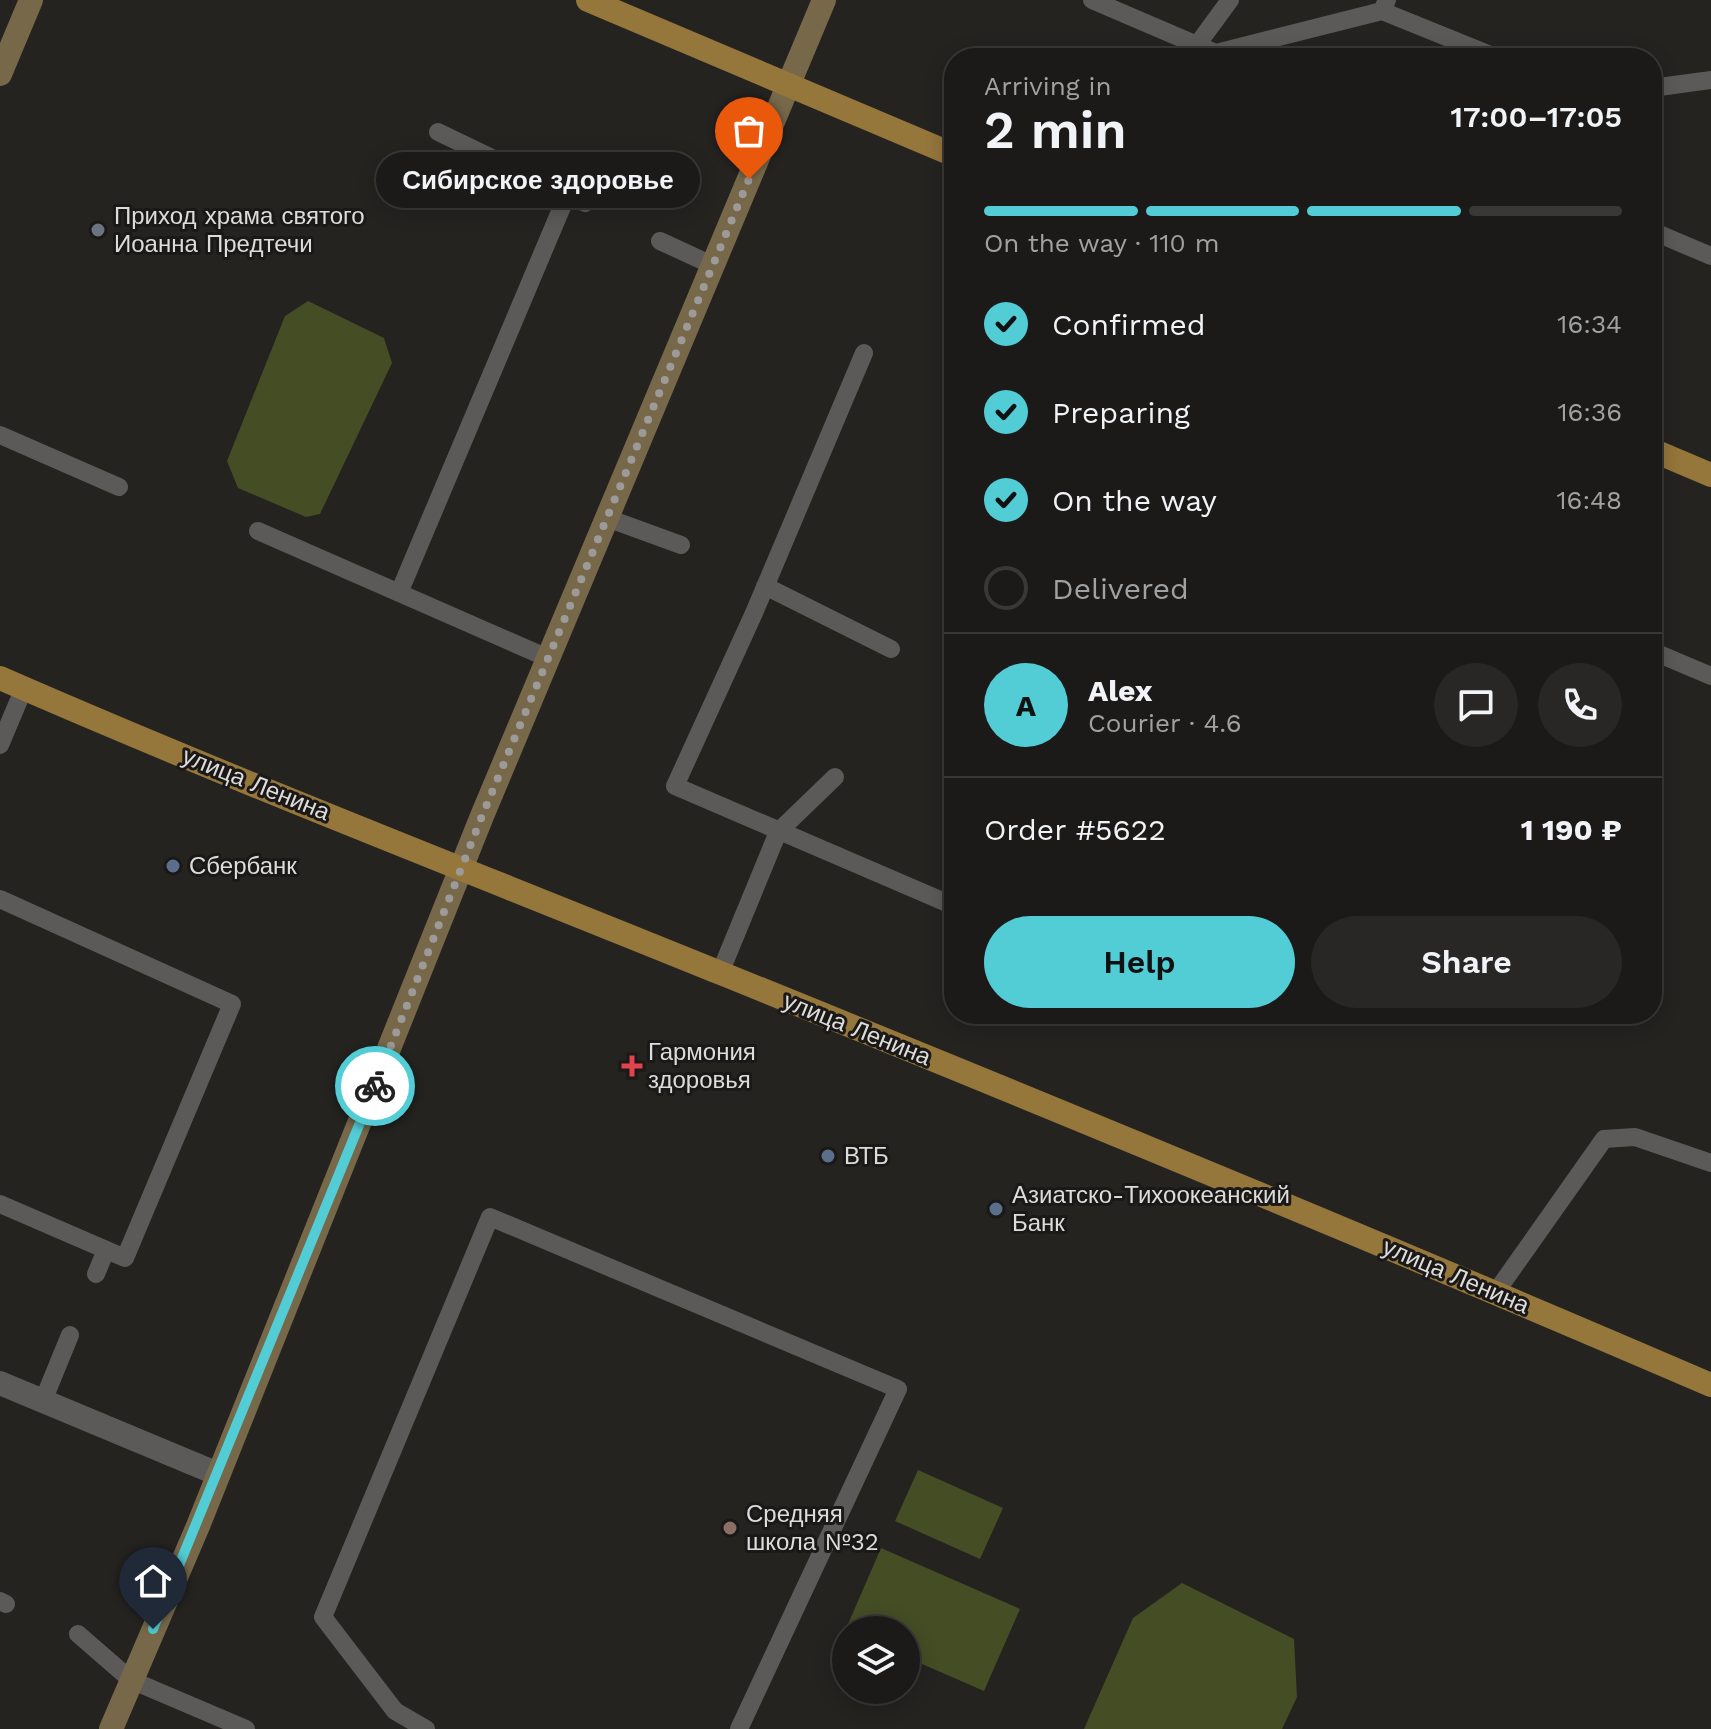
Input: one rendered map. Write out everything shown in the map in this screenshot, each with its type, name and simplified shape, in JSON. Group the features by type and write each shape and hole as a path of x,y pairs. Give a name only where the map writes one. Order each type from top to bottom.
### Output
{"main road":[{"path":"588,0 944,151"},
{"path":"1662,454 1711,475"},
{"name":"улица Ленина","path":"0,678 1496,1292 1711,1385"}],"street":[{"path":"0,74 31,0"},
{"path":"111,1729 607,518 824,0"},
{"path":"0,1383 218,1474"}],"lane":[{"path":"1092,0 1204,48"},
{"path":"1197,45 1230,0"},
{"path":"1248,48 1384,6 1476,48"},
{"path":"1662,87 1711,80"},
{"path":"438,132 585,203"},
{"path":"399,593 567,195"},
{"path":"1662,235 1711,256"},
{"path":"660,241 712,265"},
{"path":"864,353 765,586 675,786 944,902"},
{"path":"0,435 119,487"},
{"path":"607,518 681,545"},
{"path":"258,531 550,659"},
{"path":"765,586 891,649"},
{"path":"1662,655 1711,676"},
{"path":"0,745 24,688"},
{"path":"720,973 778,832 835,777"},
{"path":"0,899 232,1004 125,1258 0,1204"},
{"path":"1496,1292 1604,1139 1635,1137 1711,1163"},
{"path":"426,1729 395,1711 323,1617 490,1217 898,1389 739,1729"},
{"path":"96,1274 106,1250"},
{"path":"43,1401 70,1335"},
{"path":"78,1634 131,1680 246,1729"}],"green space":[{"path":"308,301 384,338 392,363 320,514 306,517 238,488 227,461 285,316"},
{"path":"918,1470 1003,1508 980,1559 895,1521"},
{"path":"881,1548 1020,1609 984,1691 920,1663 920,1616 852,1616"},
{"path":"1182,1583 1294,1639 1297,1697 1282,1729 1084,1729 1133,1618"}],"way so far":[{"path":"375,1086 482,816 749,179"}],"place":[{"name":"Сибирское здоровье","path":"749,179"},
{"name":"Приход храма святого Иоанна Предтечи","path":"98,230"},
{"name":"Сбербанк","path":"173,866"},
{"name":"Гармония здоровья","path":"632,1066"},
{"name":"ВТБ","path":"828,1156"},
{"name":"Азиатско-Тихоокеанский Банк","path":"996,1209"},
{"name":"Средняя школа №32","path":"730,1528"}],"route":[{"path":"153,1629 198,1526 375,1086"}]}
